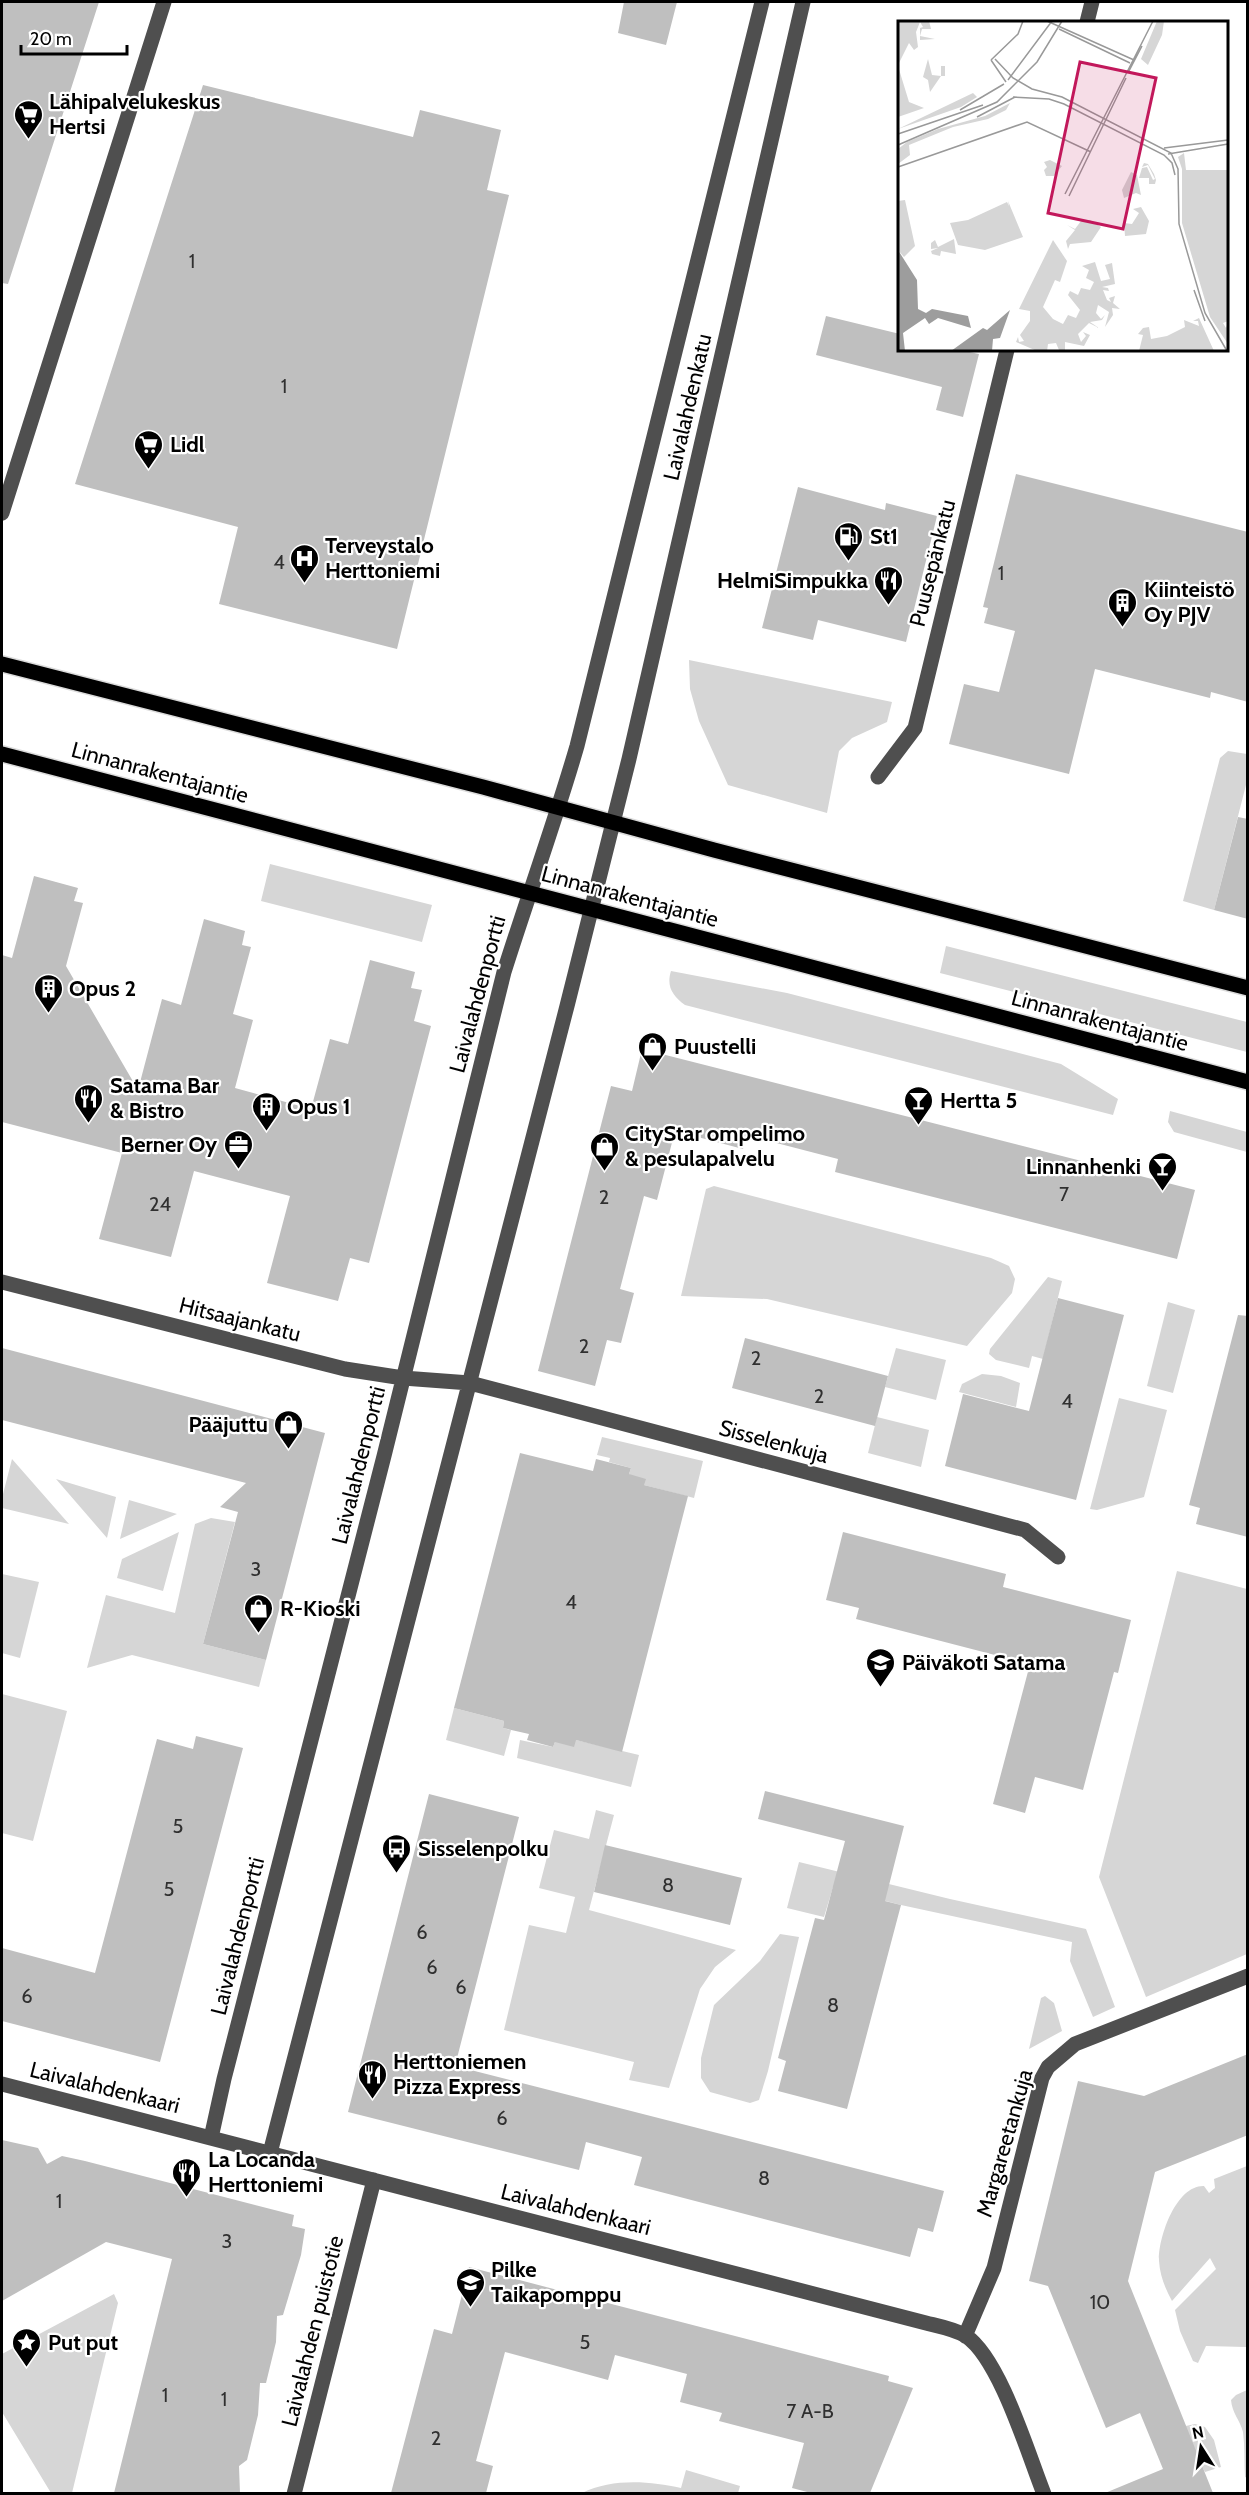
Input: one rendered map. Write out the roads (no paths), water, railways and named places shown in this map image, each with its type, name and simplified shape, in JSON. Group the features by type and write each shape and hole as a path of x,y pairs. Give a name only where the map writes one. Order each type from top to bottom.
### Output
{"main road":[{"path":"2,664 1248,988"},
{"name":"Linnanrakentajantie","path":"2,754 1248,1082"}],"street":[{"path":"2,513 164,2"},
{"name":"Laivalahdenkatu","path":"559,807 577,746 762,2"},
{"name":"Laivalahdenkatu","path":"613,822 803,2"},
{"path":"1087,21 1092,2"},
{"name":"Puusepänkatu","path":"878,777 915,728 1007,351"},
{"name":"Laivalahdenportti","path":"211,2138 492,1019 529,892 559,807"},
{"path":"270,2153 613,822"},
{"name":"Hitsaajankatu","path":"2,1282 345,1369 403,1378 470,1383"},
{"name":"Sisselenkuja","path":"470,1383 1025,1530 1058,1557"},
{"name":"Margareetankuja","path":"965,2336 994,2268 1042,2078 1048,2067 1075,2044 1248,1976"},
{"name":"Laivalahdenkaari","path":"2,2084 915,2320 965,2336"},
{"name":"Laivalahden puistotie","path":"294,2493 374,2180"},
{"path":"965,2336 978,2348 998,2378 1044,2493"}],"place":[{"name":"Lähipalvelukeskus Hertsi","path":"28,140"},
{"name":"Lidl","path":"149,470"},
{"name":"St1","path":"849,562"},
{"name":"Terveystalo Herttoniemi","path":"304,584"},
{"name":"HelmiSimpukka","path":"889,606"},
{"name":"Kiinteistö Oy PJV","path":"1123,628"},
{"name":"Opus 2","path":"48,1014"},
{"name":"Puustelli","path":"653,1072"},
{"name":"Satama Bar & Bistro","path":"89,1124"},
{"name":"Hertta 5","path":"919,1126"},
{"name":"Opus 1","path":"266,1132"},
{"name":"Berner Oy","path":"238,1170"},
{"name":"CityStar ompelimo & pesulapalvelu","path":"604,1172"},
{"name":"Linnanhenki","path":"1162,1192"},
{"name":"Pääjuttu","path":"289,1450"},
{"name":"R-Kioski","path":"259,1634"},
{"name":"Päiväkoti Satama","path":"881,1688"},
{"name":"Sisselenpolku","path":"397,1874"},
{"name":"Herttoniemen Pizza Express","path":"372,2100"},
{"name":"La Locanda Herttoniemi","path":"187,2198"},
{"name":"Pilke Taikapomppu","path":"470,2308"},
{"name":"Put put","path":"27,2368"}]}
